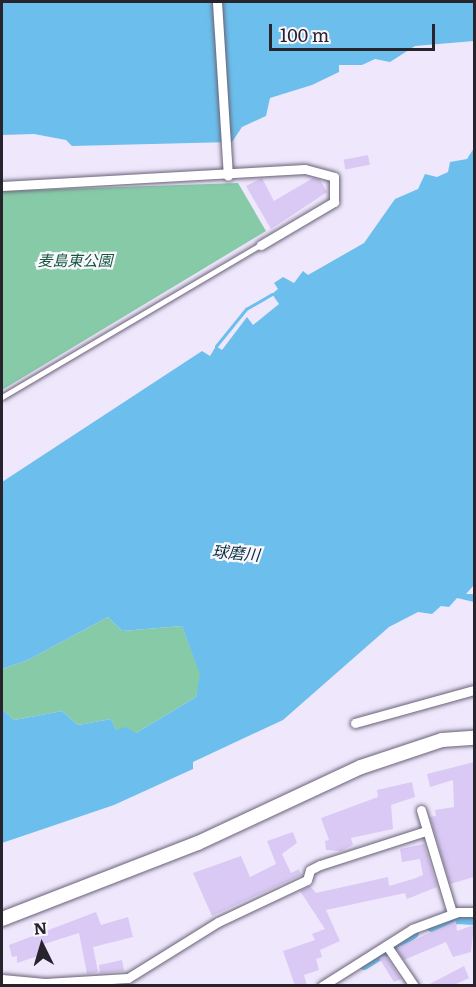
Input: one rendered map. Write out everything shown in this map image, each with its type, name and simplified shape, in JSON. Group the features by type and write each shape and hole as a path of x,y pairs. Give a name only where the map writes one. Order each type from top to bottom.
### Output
{"street":[{"path":"217,2 228,176"},
{"path":"2,186 228,176 305,169 334,177 334,202 261,244"},
{"path":"355,723 474,690"},
{"path":"2,919 167,856 361,767 442,740 474,738"},
{"path":"421,810 452,913"},
{"path":"2,979 24,983 128,978 218,922 308,880 310,870 320,865 426,831"},
{"path":"321,986 388,948 412,928 452,913 474,912"},
{"path":"388,948 414,986"}],"lane":[{"path":"2,398 261,244"}],"green space":[{"name":"麦島東公園","path":"238,183 266,231 2,390 2,191"},
{"path":"108,617 122,631 182,626 201,674 196,697 136,733 116,730 111,719 78,725 62,711 14,720 2,709 2,669 28,660"}],"water":[{"path":"2,2 474,2 474,41 415,46 390,62 375,59 362,65 339,65 339,72 312,85 270,98 266,116 242,127 232,142 72,146 66,140 34,134 2,135"},
{"name":"球磨川","path":"474,148 474,585 466,594 474,594 474,602 457,598 449,607 441,606 432,614 418,612 389,627 283,720 193,762 193,769 114,805 2,843 2,709 14,720 62,711 78,725 111,719 116,730 126,727 136,733 196,697 200,674 182,626 122,631 108,617 28,660 2,669 2,482 202,351 210,356 216,346 222,350 247,317 253,325 279,304 272,294 278,289 274,283 283,277 294,283 303,271 308,275 364,243 395,199 418,189 425,174 437,177 448,172 450,162 467,159"}],"building":[{"path":"368,155 370,165 345,170 343,160"},
{"path":"262,178 274,201 313,178 320,180 327,192 271,229 246,186"},
{"path":"474,762 474,877 450,884 430,817 436,816 435,810 454,807 453,780 430,787 427,774"},
{"path":"412,782 415,797 391,805 393,829 351,838 353,845 341,851 326,850 325,841 329,840 321,818 378,797 377,790"},
{"path":"293,832 297,843 282,854 291,873 299,869 301,875 212,916 193,873 241,856 250,877 276,864 267,841"},
{"path":"424,844 437,887 407,899 405,893 326,910 340,941 320,950 322,957 316,959 319,970 304,975 307,986 295,986 283,951 315,940 312,934 325,929 300,891 310,886 316,893 388,877 389,886 413,879 423,875 420,859 402,862 400,849"},
{"path":"96,912 101,925 128,917 133,937 93,947 98,972 87,974 79,933 44,944 46,950 38,956 17,963 17,956 12,957 9,945"},
{"path":"456,921 457,931 474,925 471,952 453,957 446,942 404,960 396,948"},
{"path":"385,955 401,979 394,982 379,958"},
{"path":"122,960 124,971 100,973 99,965"},
{"path":"464,966 469,978 452,986 426,986"}],"waterway":[{"path":"216,346 246,309 272,294"},
{"path":"432,926 457,918 474,919"},
{"path":"364,964 413,933"}]}
